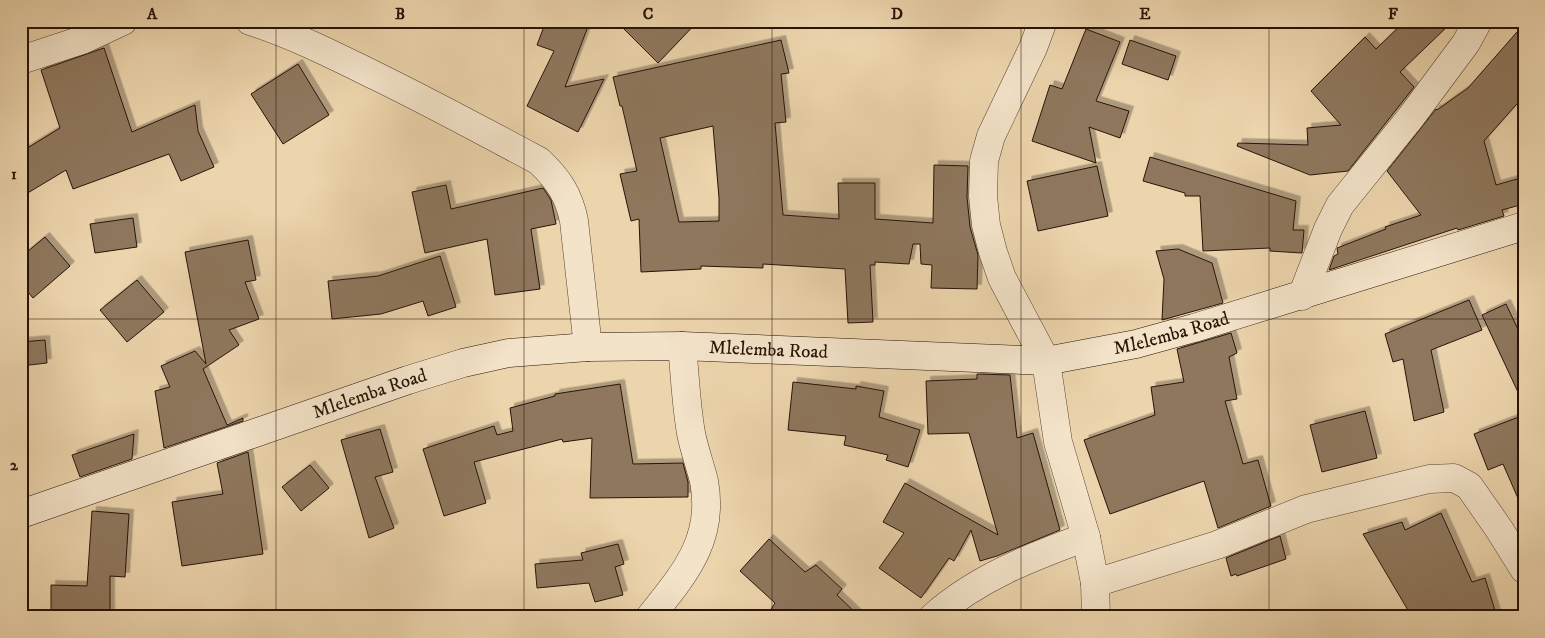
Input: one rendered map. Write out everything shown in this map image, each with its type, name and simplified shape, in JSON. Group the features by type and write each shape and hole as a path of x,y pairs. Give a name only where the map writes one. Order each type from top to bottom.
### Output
{"street":[{"path":"21,60 82,40 123,21"},
{"path":"1043,21 1033,48 991,136 984,160 983,196 986,225 999,270 1046,361 1058,442 1086,537 1095,583 1096,617"},
{"path":"1302,296 1328,229 1340,205 1411,117 1466,43 1478,21"},
{"path":"265,23 411,93 539,161 553,174 570,203 574,221 588,347"},
{"name":"Mlelemba Road","path":"24,511 408,380 463,363 509,353 588,347 682,346 1046,361 1136,344 1302,296 1524,226"},
{"path":"650,617 685,573 694,556 704,527 706,501 703,480 691,434 682,346"},
{"path":"1095,583 1216,545 1306,508 1429,479 1454,478 1468,486 1499,529 1524,569"},
{"path":"933,617 980,582 1024,560 1086,537"}],"building":[{"path":"546,21 590,21 565,87 604,79 578,132 527,106 554,51 537,45"},
{"path":"616,21 698,21 658,63"},
{"path":"1405,21 1453,21 1400,72 1414,87 1348,171 1310,175 1237,146 1238,143 1308,145 1307,128 1341,125 1311,91 1365,37 1376,49"},
{"path":"1524,24 1524,96 1484,141 1496,185 1524,177 1524,204 1502,210 1504,216 1458,230 1457,228 1329,270 1334,256 1338,254 1337,248 1386,229 1385,227 1421,215 1387,171 1436,109 1468,88"},
{"path":"1086,29 1120,42 1096,101 1129,111 1120,138 1089,127 1096,163 1032,141 1050,85 1062,89"},
{"path":"781,40 789,73 781,74 786,122 775,123 783,215 839,219 838,183 875,183 875,219 933,223 934,165 968,166 967,197 970,227 978,255 977,289 931,288 932,265 921,264 920,244 913,244 909,264 875,262 875,265 870,265 873,322 848,323 845,269 763,264 763,268 701,266 701,269 641,272 639,219 631,221 620,174 637,171 622,106 620,106 613,77","holes":["713,126 719,221 679,222 660,138"]},
{"path":"1130,40 1176,56 1168,80 1122,64"},
{"path":"104,48 132,132 195,105 198,131 214,167 181,181 169,154 73,189 66,170 21,197 21,152 60,128 41,70"},
{"path":"298,64 329,115 283,144 251,94"},
{"path":"1150,157 1296,201 1293,230 1304,230 1302,253 1270,251 1270,248 1203,251 1200,196 1185,196 1185,193 1143,181"},
{"path":"1097,166 1108,216 1038,231 1027,181"},
{"path":"446,185 451,209 543,188 551,200 556,224 531,229 540,289 495,295 487,239 425,253 412,192"},
{"path":"133,218 137,247 95,253 90,224"},
{"path":"45,237 70,266 33,298 21,284 21,257"},
{"path":"248,240 256,280 245,282 259,319 229,330 239,345 203,369 227,425 243,418 243,421 164,448 155,391 170,387 161,366 195,351 206,364 185,252"},
{"path":"1178,249 1212,263 1223,303 1162,320 1164,279 1156,251"},
{"path":"440,256 456,307 428,316 423,301 381,314 332,319 328,281 378,276"},
{"path":"137,280 164,312 127,342 100,310"},
{"path":"1469,300 1482,330 1431,350 1444,412 1414,421 1403,359 1393,362 1385,334"},
{"path":"1506,304 1524,342 1524,405 1482,315"},
{"path":"1231,333 1237,353 1229,357 1237,399 1225,401 1243,464 1258,460 1271,506 1218,528 1204,481 1110,514 1084,440 1155,415 1151,387 1184,382 1177,349"},
{"path":"45,340 47,363 21,366 21,342"},
{"path":"977,374 1010,375 1017,438 1033,433 1060,530 980,561 971,530 954,561 949,558 921,598 879,568 904,533 883,522 905,483 998,535 969,433 928,434 926,381 977,379"},
{"path":"793,382 856,389 856,386 884,391 879,417 920,430 908,467 886,460 888,455 844,445 846,436 788,430"},
{"path":"620,384 633,464 683,463 688,482 688,497 590,498 592,438 563,442 562,439 474,462 486,503 444,516 423,449 494,426 497,435 513,431 510,408 555,396 555,394"},
{"path":"1365,411 1377,458 1322,472 1310,425"},
{"path":"1524,415 1524,512 1503,464 1488,470 1474,434"},
{"path":"380,429 393,472 375,477 394,528 369,538 341,440"},
{"path":"134,434 132,459 80,477 72,455"},
{"path":"248,452 263,554 182,566 172,502 223,494 217,463"},
{"path":"310,465 329,488 301,511 282,487"},
{"path":"92,511 129,514 125,577 110,576 110,617 51,617 51,585 87,586"},
{"path":"1441,513 1472,582 1485,578 1497,617 1412,617 1363,534 1402,522 1405,530"},
{"path":"1280,536 1286,559 1237,576 1236,574 1231,576 1226,558"},
{"path":"769,539 805,572 816,565 842,589 837,595 860,617 766,617 775,603 740,571"},
{"path":"618,544 624,564 615,567 623,595 595,602 589,583 537,588 535,564 583,560 581,553"}]}
